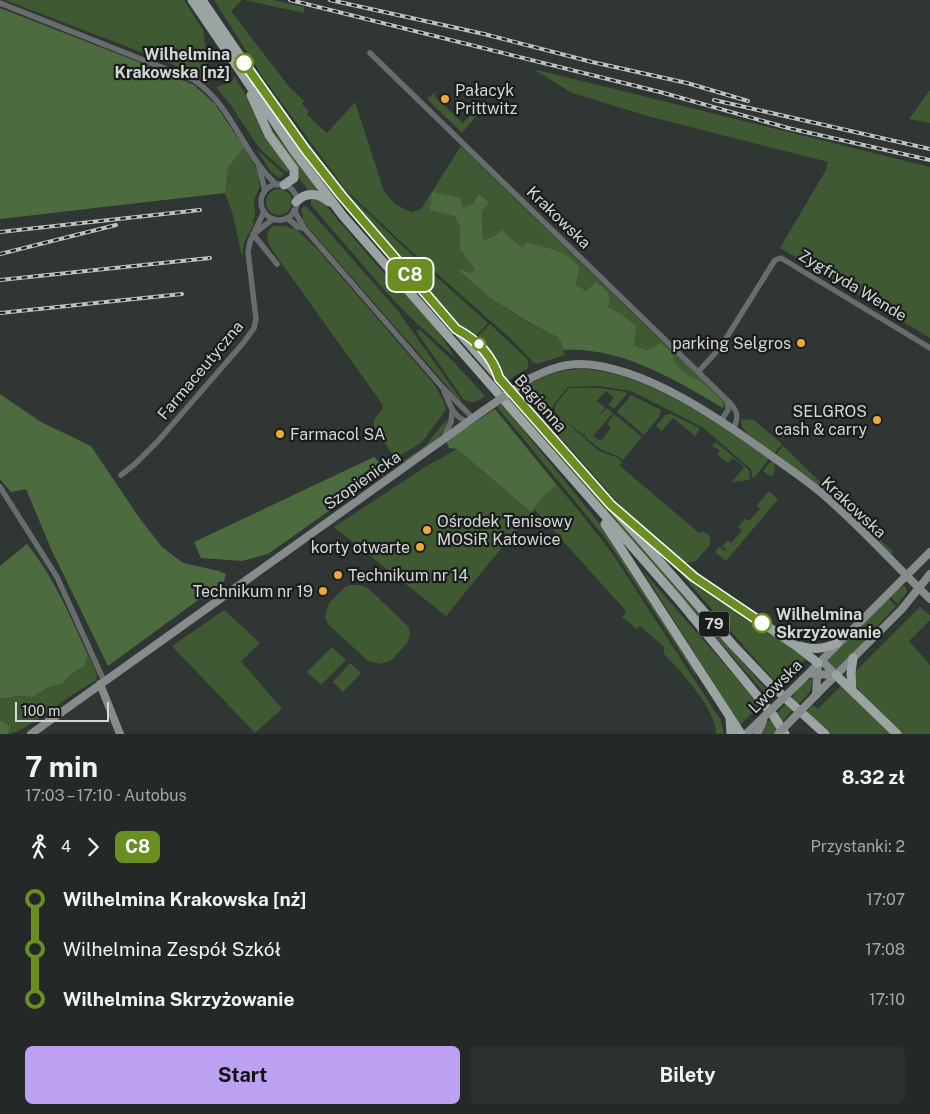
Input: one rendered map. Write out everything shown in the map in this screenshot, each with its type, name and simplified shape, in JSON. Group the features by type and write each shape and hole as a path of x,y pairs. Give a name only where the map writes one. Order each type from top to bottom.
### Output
{"main road":[{"name":"Bagienna","path":"192,0 298,157 344,216 725,656 773,715 785,734"},
{"name":"Bagienna","path":"202,0 276,109 341,195 733,645 771,685 825,734"},
{"path":"250,87 254,104 270,135 294,169 294,178 280,185"},
{"path":"295,206 306,195 314,194 324,198 344,216"},
{"path":"586,494 741,734"},
{"path":"611,505 694,577 795,645 818,663"},
{"path":"795,645 816,649 829,647 837,643"},
{"path":"852,690 851,672 854,658"},
{"path":"836,675 897,734"},
{"path":"730,717 731,734"}],"street":[{"path":"0,3 194,80 210,93 223,108 258,162 280,185 294,193 295,206 304,228 470,420"},
{"name":"Krakowska","path":"370,53 735,408 738,416 733,429 823,495 919,588"},
{"path":"258,162 265,191 262,199 264,211 273,219 280,220 287,218 295,206"},
{"path":"265,191 280,185"},
{"name":"Farmaceutyczna","path":"120,475 136,464 158,441 254,328 256,315 248,252 253,234 264,211"},
{"path":"287,218 298,227 304,228"},
{"path":"273,219 253,234 277,264"},
{"name":"Zygfryda Wende","path":"698,372 720,348 775,260 781,258 930,348"},
{"name":"Szopienicka","path":"31,734 531,378 560,366 582,364 603,367 640,378 682,398 733,429"},
{"path":"442,440 451,422 452,411 443,388"},
{"path":"721,421 728,410 728,401"},
{"path":"452,411 458,416 470,420"},
{"path":"0,487 12,502 24,526 57,577 102,683 120,734"},
{"name":"Lwowska","path":"751,733 766,715 837,643 930,552"},
{"path":"778,734 902,609 930,574"},
{"path":"919,588 930,599"},
{"path":"816,695 818,663 824,663 836,675"},
{"path":"805,677 817,673 836,675"}],"green space":[{"path":"5,0 184,0 203,30 209,85 193,74 172,64"},
{"path":"214,0 242,0 231,11 290,88 304,101 302,104 309,111 307,115 327,133 355,102 384,191 396,205 412,212 421,209 461,146 648,328 724,399 726,404 723,408 722,400 701,381 689,376 674,364 671,352 657,345 646,350 634,345 623,315 607,307 592,287 586,291 574,284 580,270 569,257 555,252 521,248 495,236 483,240 482,212 489,201 463,207 455,216 460,228 460,249 475,270 471,273 457,269 490,298 529,323 557,337 562,344 565,355 537,364 533,362 512,340 399,240 346,190 264,79"},
{"path":"245,0 273,0 304,7 304,13"},
{"path":"211,6 305,139 352,198 488,323 475,337 457,324 381,236 316,156 272,97"},
{"path":"0,8 194,85 215,104 244,147 228,168 225,193 0,219"},
{"path":"533,69 930,167 930,338 780,248 826,170 828,162 648,116 572,93"},
{"path":"234,76 291,172 286,172 259,148 230,104 216,87 232,82"},
{"path":"930,90 930,123 909,119"},
{"path":"435,92 434,96 463,123 473,113 477,115 462,133 427,99"},
{"path":"266,120 319,192 309,191 302,183 285,157"},
{"path":"244,147 256,168 260,186 254,200 254,224 244,243 242,257 233,215 225,193 228,168"},
{"path":"257,150 284,174 280,178 271,172"},
{"path":"279,189 288,193 292,202 288,211 279,215 270,211 266,202 270,193"},
{"path":"432,192 460,198 463,207 473,204 479,194 489,202 482,212 483,240 495,236 502,230 522,248 527,242 556,251 570,258 580,269 575,284 586,291 596,282 607,291 610,300 608,307 623,315 636,327 634,345 646,350 661,343 671,352 675,364 689,376 701,381 722,400 723,408 647,367 607,354 586,350 564,350 557,337 490,298 456,268 471,273 475,270 460,249 460,228 455,216 430,210"},
{"path":"311,197 321,200 380,269 412,300 440,334 455,358 386,292 311,205"},
{"path":"306,206 398,311 460,401 301,219 303,217 301,208"},
{"path":"273,226 285,226 293,229 294,227 317,249 434,384 443,400 446,410 422,442 395,459 374,426 374,420 383,405 272,250 267,235"},
{"path":"490,324 528,360 528,368 507,381 486,350 488,347 478,336"},
{"path":"420,330 452,360 485,396 475,402 464,400 416,331"},
{"path":"586,369 633,380 658,390 706,416 769,459 753,479 751,469 702,427 631,391 600,386 568,387 552,409 546,408 553,410 599,451 616,457 622,462 619,465 699,533 704,532 710,536 710,545 696,561 687,563 677,559 629,515 521,391 551,374 567,370"},
{"path":"569,388 600,388 626,392 626,395 614,409 608,405 614,398 606,391 597,401 605,408 600,415 607,408 613,413 593,436 601,441 611,428 607,424 614,414 642,437 623,460 600,449 584,436 586,432 583,435 555,412 555,405"},
{"path":"0,394 41,422 91,446 138,516 162,547 183,563 226,574 224,581 108,666 52,551 26,489 11,492 0,479"},
{"path":"631,395 661,410 660,416 644,435 617,412"},
{"path":"511,397 770,694 768,697 508,400"},
{"path":"502,404 608,534 692,664 698,679 606,539 497,407"},
{"path":"495,409 557,485 546,494 531,512 457,449 449,448 446,441"},
{"path":"671,414 699,428 699,431 695,436 673,418 662,431 656,426 665,415"},
{"path":"448,418 443,432 433,443 407,461 402,462 426,445"},
{"path":"742,419 754,420 782,444 774,454 748,434 742,427"},
{"path":"716,442 749,470 750,480 732,482 744,467 733,458 728,463 717,454 720,451 712,446"},
{"path":"783,446 893,552 892,554 839,503 776,455"},
{"name":"Ośrodek Tenisowy MOSiR Katowice","path":"457,449 531,512 546,494 557,485 612,553 720,719 724,734 716,734 715,724 704,702 688,680 664,654 664,647 640,626 637,629 622,617 626,611 535,510 446,616 334,527 425,467"},
{"path":"374,457 384,467 384,472 268,554 242,561 201,558 194,542"},
{"path":"771,461 774,463 775,470 773,475 770,476 763,471"},
{"path":"769,491 778,499 726,561 715,552 719,547 725,551 726,549 722,546 728,540 731,543 742,530 738,527 745,519 749,521 760,509 756,506"},
{"path":"27,544 53,583 88,655 84,666 69,676 62,684 49,687 33,697 18,696 0,699 0,566"},
{"path":"673,565 696,583 807,658 779,686"},
{"path":"642,570 760,705 740,725"},
{"path":"360,585 368,588 409,627 410,635 407,643 392,660 381,664 368,661 328,624 325,617 329,603 345,587"},
{"path":"903,586 906,587 907,592 898,604 890,596"},
{"path":"888,598 896,606 836,670 826,660"},
{"path":"920,607 930,615 930,620 909,641 930,665 930,734 902,734 861,693 855,682 854,673"},
{"path":"224,610 260,643 241,661 282,709 255,733 172,646"},
{"path":"332,647 346,660 321,685 307,672"},
{"path":"88,655 97,674 96,680 22,729 8,734 11,727 0,720 0,699 18,696 33,697 49,687 62,684 69,676 84,666"},
{"path":"350,663 361,673 343,692 333,682"},
{"path":"813,678 810,692 786,717 777,730 772,734 760,734 765,725 791,699 802,684"},
{"path":"842,685 892,734 830,734 806,713 813,705 818,709"},
{"path":"0,720 11,727 8,734 0,734"}],"railway":[{"path":"290,0 660,92 788,128 930,160"},
{"path":"330,0 484,34 592,62 687,83 748,101"},
{"path":"714,100 930,149"},
{"path":"0,232 200,210"},
{"path":"0,254 116,225"},
{"path":"0,280 210,258"},
{"path":"0,313 182,294"}],"bus line":[{"name":"C8","path":"244,63 305,149 374,235 456,329 473,338 495,364 499,378 611,505 694,577 762,623"}],"place":[{"name":"Wilhelmina Krakowska [nż]","path":"244,63"},
{"name":"Pałacyk Prittwitz","path":"445,99"},
{"name":"parking Selgros","path":"801,343"},
{"name":"SELGROS cash & carry","path":"877,420"},
{"name":"Farmacol SA","path":"280,434"},
{"name":"Ośrodek Tenisowy MOSiR Katowice","path":"427,530"},
{"name":"korty otwarte","path":"420,547"},
{"name":"Technikum nr 14","path":"338,575"},
{"name":"Technikum nr 19","path":"323,591"},
{"name":"Wilhelmina Skrzyżowanie","path":"762,623"}]}
